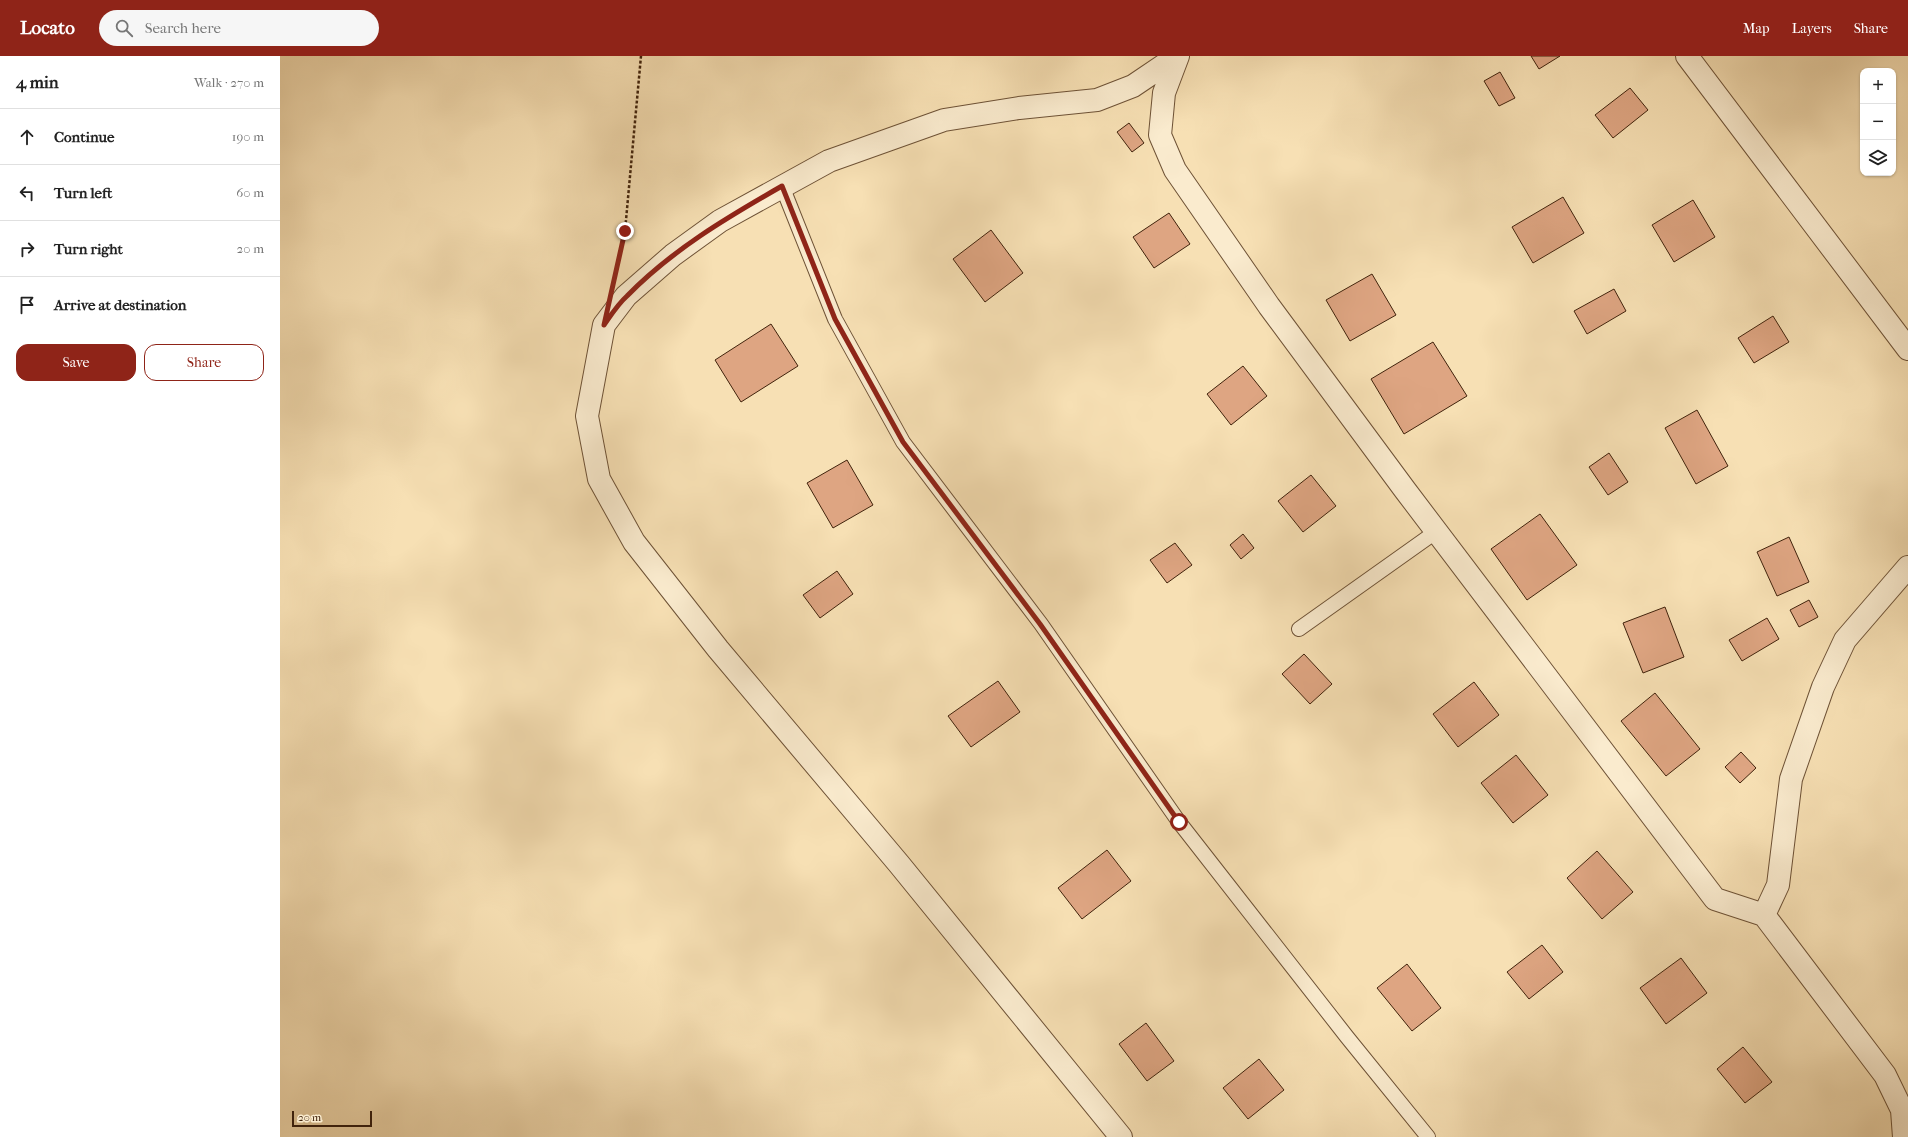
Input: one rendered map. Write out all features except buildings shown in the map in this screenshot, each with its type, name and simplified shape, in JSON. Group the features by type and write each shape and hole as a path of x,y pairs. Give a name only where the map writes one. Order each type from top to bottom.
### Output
{"street":[{"path":"1687,56 1908,349"},
{"path":"1122,1137 899,864 718,649 634,542 599,479 587,416 604,325 626,296 672,255 720,222 829,161 944,120 1019,108 1097,100 1133,86 1177,57"},
{"path":"1177,57 1164,93 1160,135 1175,170 1269,306 1715,899 1764,915 1885,1075 1902,1110 1904,1137"},
{"path":"1764,915 1778,885 1791,779 1823,687 1845,640 1908,566"}],"lane":[{"path":"782,186 835,319 903,442 1040,624 1179,822 1347,1038 1428,1137"},
{"path":"1299,629 1437,531"}],"path":[{"path":"615,274 625,231 641,56"}],"route":[{"path":"625,231 604,325 626,296 672,255 720,222 782,186 835,319 903,442 1040,624 1179,822"}]}
